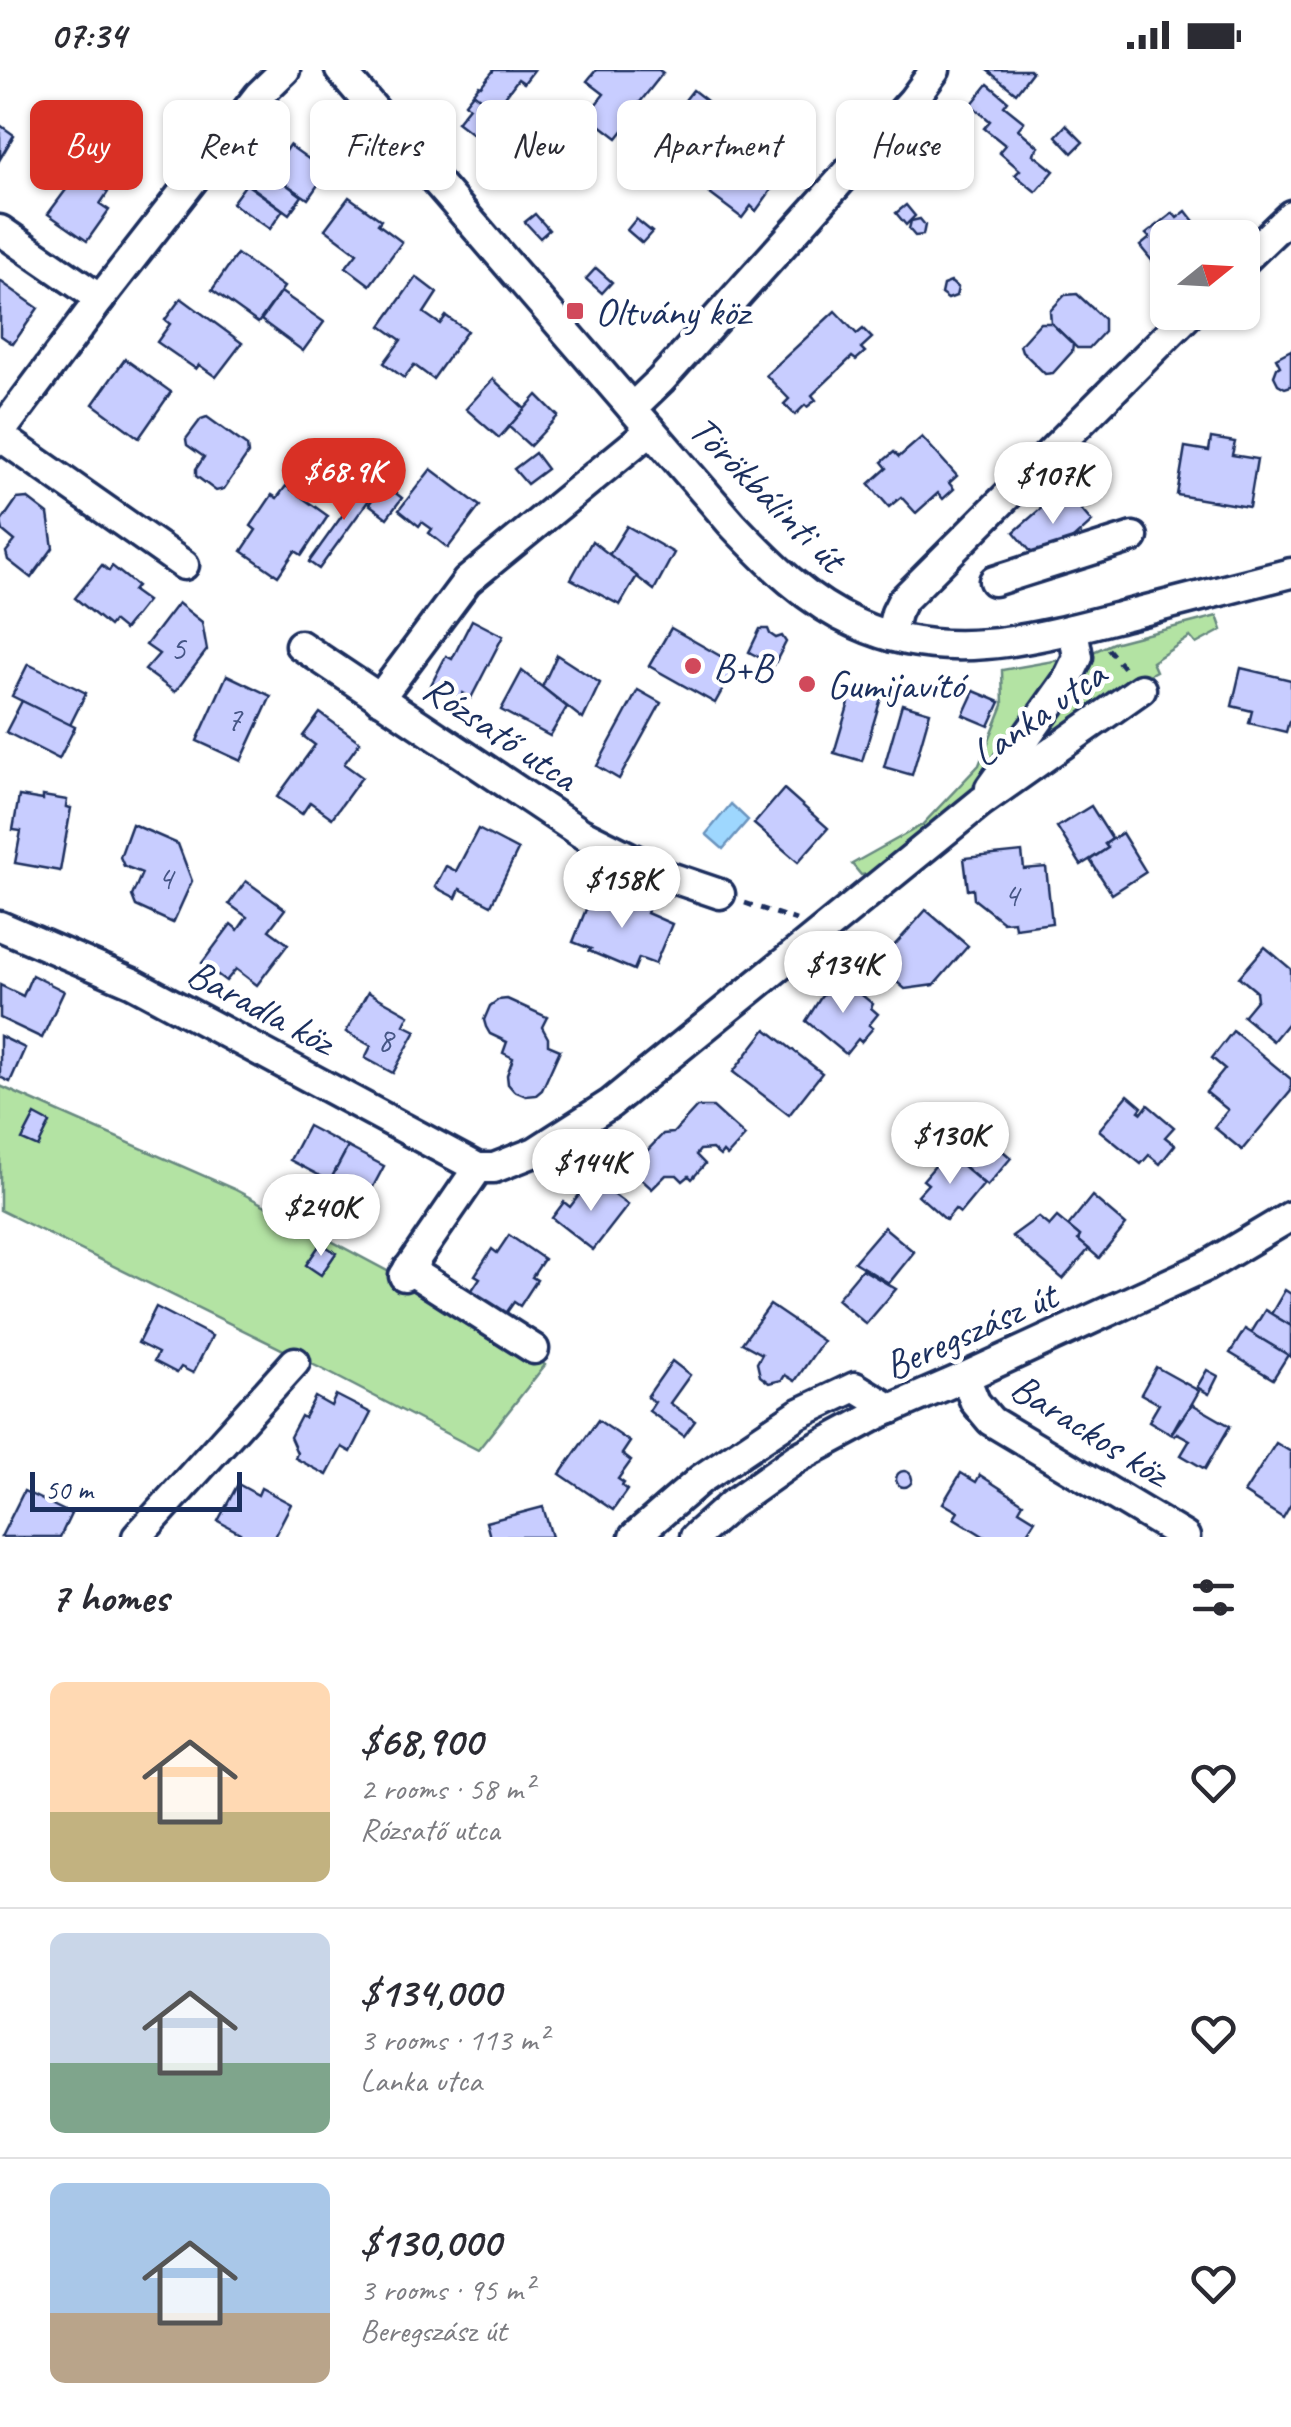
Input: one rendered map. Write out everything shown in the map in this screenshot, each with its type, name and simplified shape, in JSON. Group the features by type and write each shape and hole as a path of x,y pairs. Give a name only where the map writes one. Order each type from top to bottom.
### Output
{"street":[{"path":"184,566 0,435 100,299 260,96 285,70"},
{"name":"Törökbálinti út","path":"340,70 770,564 829,610 890,636 919,643 978,646 1073,629 1291,572"},
{"path":"632,408 913,100 934,70"},
{"path":"1260,245 1291,215"},
{"path":"0,230 100,299"},
{"path":"890,636 906,597 1173,330"},
{"path":"379,700 467,581 651,430"},
{"path":"994,581 1133,537"},
{"name":"Lanka utca","path":"981,802 1066,682 1078,657 1073,629"},
{"name":"Rózsatő utca","path":"300,645 581,834 667,876 720,894"},
{"name":"Lanka utca","path":"478,1168 494,1168 535,1152 610,1104 981,802 1142,689"},
{"name":"Baradla köz","path":"0,926 133,983 478,1168"},
{"path":"478,1168 406,1273 534,1349"},
{"name":"Beregszász út","path":"696,1537 731,1505 796,1458 891,1409 1207,1266 1291,1216"},
{"path":"137,1537 294,1362"},
{"name":"Barackos köz","path":"965,1378 974,1402 992,1421 1185,1537"},
{"path":"634,1537 700,1479 798,1414 855,1387 891,1409"}],"path":[{"path":"720,894 822,929"}],"green space":[{"path":"1217,616 1222,630 1196,644 1190,637 1152,662 1156,671 1109,696 1015,766 1068,696 1093,652 1113,643"},
{"path":"1065,659 995,763 947,822 883,872 861,875 852,864 922,825 979,765 1003,705 1002,670"},
{"path":"0,1086 234,1189 494,1328 545,1365 478,1450 0,1210"}],"water":[{"path":"731,804 748,820 723,849 706,834"}],"building":[{"path":"494,70 534,70 524,83 518,79 502,100 482,100 473,93"},
{"path":"596,70 663,73 642,100 617,100 617,138 597,123 597,103 604,94 587,81"},
{"path":"987,70 1030,70 1032,72 1016,93"},
{"path":"988,84 1008,101 1004,106 1024,122 1018,129 1039,147 1033,154 1054,171 1036,192 1015,175 1020,170 999,152 1005,145 984,128 990,121 974,108 974,101"},
{"path":"693,90 706,100 685,100"},
{"path":"473,93 482,100 476,100 476,137 457,122 469,107 465,103"},
{"path":"0,125 14,135 0,159"},
{"path":"1066,125 1083,142 1072,153 1056,136"},
{"path":"290,146 310,160 310,190 314,190 308,199 290,187"},
{"path":"290,187 302,196 289,214 256,190"},
{"path":"66,190 108,192 100,204 109,210 87,241 48,214"},
{"path":"242,190 255,190 283,210 270,229 232,203"},
{"path":"713,190 771,190 756,211 751,206 742,218 710,194"},
{"path":"349,197 381,220 378,224 402,242 370,285 346,267 357,253 325,229"},
{"path":"906,205 915,216 906,225 896,213"},
{"path":"1186,211 1193,220 1164,220 1173,213 1177,218"},
{"path":"535,214 549,230 540,238 525,222"},
{"path":"636,219 652,232 642,243 627,230"},
{"path":"920,219 925,225 923,235 915,236 909,229 911,221"},
{"path":"1150,238 1150,258 1140,246"},
{"path":"237,254 284,287 258,323 212,290"},
{"path":"596,268 612,282 602,293 586,279"},
{"path":"416,277 437,293 424,313 440,324 446,316 467,331 433,379 414,365 404,378 384,363 401,340 381,326"},
{"path":"0,281 38,308 13,344 0,335"},
{"path":"951,282 958,288 956,296 948,299 941,294 943,285"},
{"path":"281,292 324,322 303,351 261,320"},
{"path":"1077,294 1104,319 1104,332 1089,348 1077,348 1051,323 1050,311 1065,295"},
{"path":"181,298 242,343 216,377 199,365 196,369 157,342 170,324 165,320"},
{"path":"835,311 857,334 863,329 872,338 861,348 865,352 856,360 852,357 812,395 816,400 795,415 784,404 789,399 766,375"},
{"path":"1040,323 1051,323 1073,344 1072,352 1053,373 1045,374 1020,345"},
{"path":"1291,350 1291,386 1285,388 1274,376 1280,366 1276,358"},
{"path":"125,359 171,392 139,438 93,404"},
{"path":"493,379 525,409 499,438 466,409"},
{"path":"537,395 558,416 530,446 509,427"},
{"path":"207,417 247,446 248,454 224,489 216,491 196,476 204,457 187,445 186,439"},
{"path":"922,437 957,476 949,483 954,489 943,499 938,493 916,513 901,497 889,507 869,484 887,468 882,462 894,452 899,457"},
{"path":"1211,438 1235,442 1232,455 1257,459 1249,507 1177,495 1185,447 1209,451"},
{"path":"535,453 547,469 527,484 514,469"},
{"path":"364,463 374,470 362,487 352,480"},
{"path":"431,469 480,506 448,548 429,533 432,529 422,522 419,526 399,510"},
{"path":"369,478 379,486 319,569 309,562"},
{"path":"384,484 402,498 387,518 369,504"},
{"path":"286,486 328,516 302,555 295,551 278,576 242,551 256,530 251,526 272,495 277,498"},
{"path":"1063,489 1092,522 1043,566 1014,532"},
{"path":"27,498 48,514 53,548 31,578 8,560 6,552 15,541 3,531 1,522 17,499"},
{"path":"627,526 674,553 654,590 609,555"},
{"path":"592,541 637,576 620,605 571,579"},
{"path":"102,565 109,571 112,566 137,586 133,591 147,601 124,630 113,621 109,626 75,598"},
{"path":"178,603 202,622 207,650 175,692 145,670 159,654 146,645"},
{"path":"472,620 503,636 471,698 463,693 458,702 430,687 446,656 452,659"},
{"name":"B+B","path":"671,628 736,665 715,703 649,666"},
{"path":"760,629 768,629 776,638 782,636 786,642 774,665 749,652"},
{"path":"557,655 600,683 583,719 542,687"},
{"path":"28,664 86,693 70,725 12,696"},
{"path":"1241,668 1291,680 1291,721 1286,732 1249,723 1252,711 1232,706"},
{"path":"522,671 567,707 550,736 501,710"},
{"path":"227,675 271,696 241,761 197,741"},
{"path":"853,689 881,698 862,761 834,753"},
{"path":"638,690 661,703 619,779 597,766"},
{"path":"974,691 1000,702 989,726 963,715"},
{"path":"22,701 75,727 59,759 6,732"},
{"path":"902,704 930,712 912,775 884,767"},
{"path":"320,713 360,742 344,764 362,777 332,818 310,802 302,814 277,797 315,745 303,736"},
{"path":"784,789 828,828 798,862 754,824"},
{"path":"19,796 67,800 66,807 71,808 60,871 15,863 21,831 13,830"},
{"path":"1091,806 1112,839 1105,844 1108,848 1081,865 1057,827"},
{"path":"132,824 178,844 192,881 173,923 136,906 132,896 142,873 124,866 120,857"},
{"path":"478,829 518,850 491,905 460,889 456,898 435,887 446,866 456,871"},
{"path":"1122,833 1146,872 1112,894 1090,860"},
{"path":"1022,852 1024,869 1046,867 1052,923 1015,928 1014,921 1003,922 974,899 973,889 968,890 964,858"},
{"path":"635,879 653,887 647,900 629,893"},
{"path":"246,881 285,909 269,930 288,944 257,985 236,969 226,981 202,963 231,924 238,930 247,917 229,904"},
{"path":"606,891 649,908 647,913 672,924 655,964 639,958 634,970 573,942 590,899 601,904"},
{"path":"926,910 968,946 934,985 905,989 877,965"},
{"path":"1265,947 1291,969 1291,1019 1273,1041 1243,1016 1257,999 1256,991 1239,977"},
{"path":"32,975 64,991 42,1038 0,1018 0,985 23,996"},
{"path":"841,978 873,1004 871,1008 878,1014 869,1025 873,1028 846,1054 806,1021 821,997"},
{"path":"368,992 409,1015 404,1025 416,1031 393,1073 365,1058 371,1046 346,1032"},
{"path":"507,999 547,1017 542,1027 548,1045 560,1050 536,1095 526,1096 508,1084 513,1058 503,1053 507,1042 490,1034 486,1027 484,1020 490,1006"},
{"path":"766,1029 822,1073 789,1115 733,1072"},
{"path":"1233,1031 1291,1079 1291,1091 1242,1150 1214,1127 1228,1110 1206,1092 1225,1069 1212,1058"},
{"path":"0,1036 25,1048 10,1082 0,1077"},
{"path":"1128,1095 1142,1107 1139,1111 1142,1113 1148,1105 1174,1127 1165,1137 1175,1145 1160,1164 1149,1155 1141,1164 1099,1130"},
{"path":"697,1107 713,1107 745,1136 727,1156 712,1149 700,1150 696,1155 705,1164 692,1179 689,1176 683,1181 677,1175 666,1175 652,1189 630,1169 663,1134 673,1133"},
{"path":"35,1115 50,1123 38,1147 22,1140"},
{"path":"968,1121 1011,1158 987,1186 943,1149"},
{"path":"308,1126 348,1147 330,1181 290,1160"},
{"path":"348,1147 384,1166 366,1200 330,1181"},
{"path":"947,1152 984,1184 960,1213 955,1209 946,1220 918,1195 928,1184 923,1180"},
{"path":"592,1178 628,1205 593,1250 552,1218 564,1202 570,1207"},
{"path":"1092,1196 1126,1225 1099,1258 1068,1226"},
{"path":"1038,1217 1049,1226 1057,1217 1089,1249 1063,1279 1012,1236"},
{"path":"884,1227 914,1252 889,1283 854,1262"},
{"path":"509,1235 544,1259 532,1277 537,1280 520,1306 514,1302 502,1319 468,1296 480,1278 475,1275 492,1249 497,1253"},
{"path":"321,1243 336,1253 321,1275 306,1265"},
{"path":"862,1269 896,1289 866,1324 837,1299"},
{"path":"1285,1290 1291,1294 1291,1326 1271,1314"},
{"path":"770,1305 823,1341 795,1381 785,1375 782,1380 769,1383 760,1376 757,1363 762,1354 742,1343"},
{"path":"156,1307 212,1336 193,1373 181,1367 177,1373 154,1361 158,1353 138,1343"},
{"path":"1265,1310 1291,1326 1291,1357 1251,1333"},
{"path":"1245,1329 1288,1355 1273,1379 1230,1353"},
{"path":"672,1361 690,1375 670,1403 695,1421 684,1436 649,1411 655,1402 647,1397"},
{"path":"1156,1367 1199,1391 1171,1434 1149,1421 1159,1404 1141,1394"},
{"path":"1207,1370 1218,1376 1209,1394 1197,1387"},
{"path":"336,1395 371,1413 351,1452 342,1447 327,1475 295,1458 297,1453 290,1437 315,1397 331,1406"},
{"path":"1192,1404 1230,1426 1205,1469 1181,1455 1190,1440 1171,1434"},
{"path":"598,1420 630,1442 622,1454 631,1461 618,1479 627,1490 613,1510 560,1474"},
{"path":"1276,1443 1291,1452 1291,1504 1283,1518 1244,1493"},
{"path":"904,1471 912,1479 904,1487 896,1479"},
{"path":"961,1473 976,1482 980,1475 1023,1503 1019,1510 1035,1520 1024,1537 985,1537 954,1518 958,1512 943,1503"},
{"path":"238,1484 258,1495 261,1488 291,1504 274,1537 238,1537 240,1533 218,1521"},
{"path":"24,1491 71,1514 60,1537 1,1537"},
{"path":"543,1507 552,1537 490,1537 486,1522"}],"place":[{"name":"Oltvány köz","path":"575,311"},
{"name":"B+B","path":"693,666"},
{"name":"Gumijavító","path":"807,684"}]}
